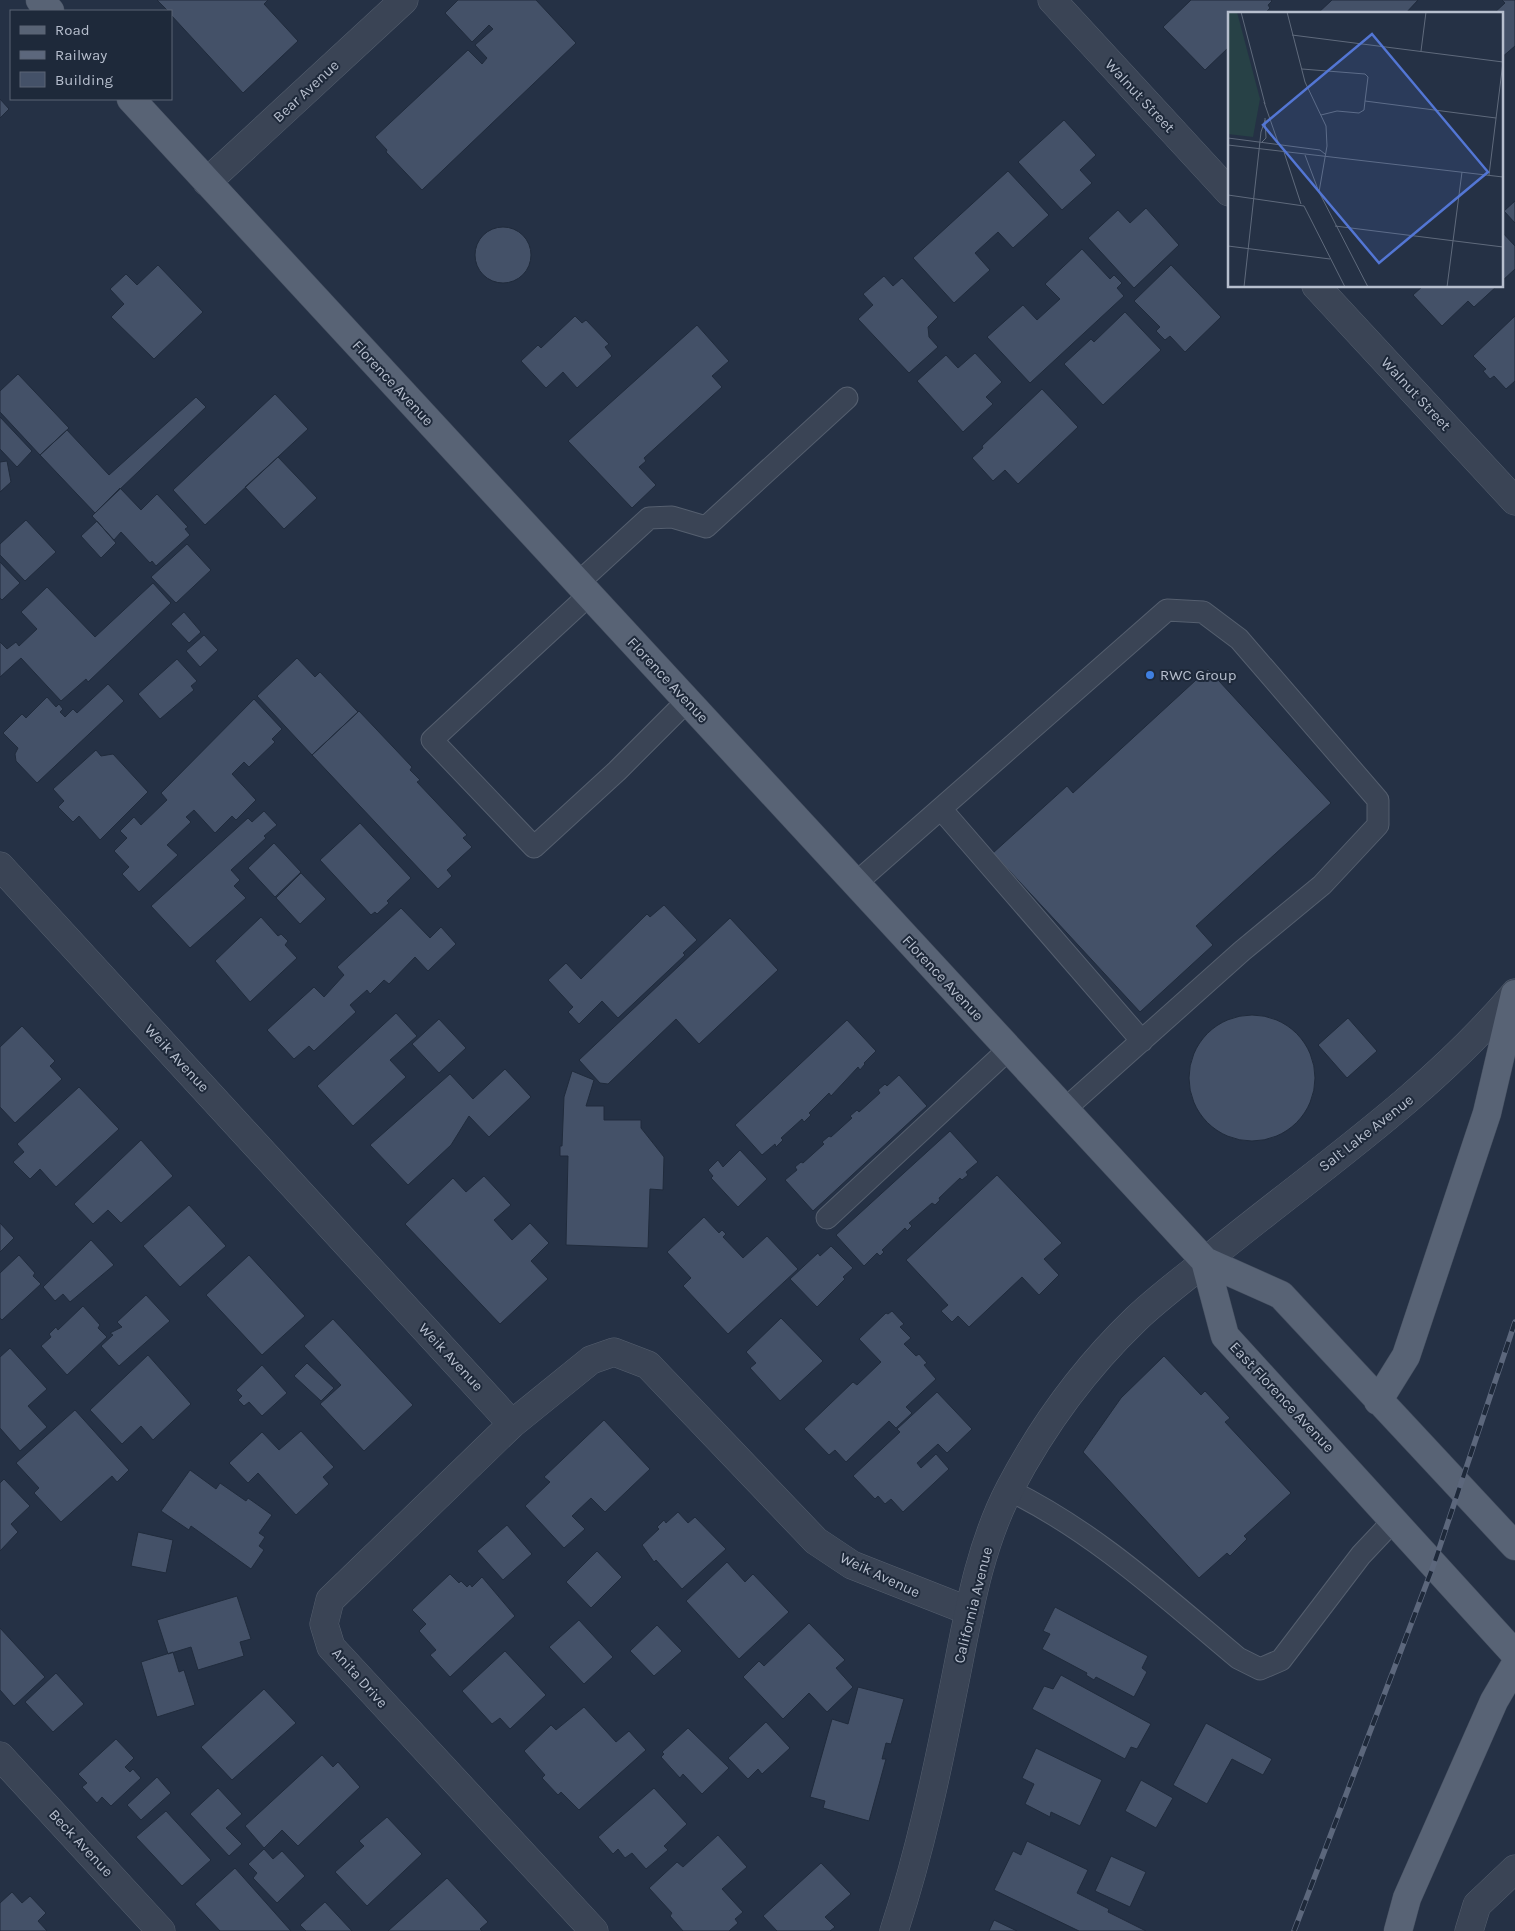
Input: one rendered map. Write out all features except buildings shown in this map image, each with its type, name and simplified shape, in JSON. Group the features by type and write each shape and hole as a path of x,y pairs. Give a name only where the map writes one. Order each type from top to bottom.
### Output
{"main road":[{"path":"40,0 49,10"},
{"name":"Florence Avenue","path":"132,100 1205,1261"},
{"path":"1378,1401 1406,1356 1487,1113 1515,994"},
{"path":"1205,1261 1280,1295 1515,1546"},
{"name":"East Florence Avenue","path":"1205,1261 1224,1336 1515,1654"},
{"path":"1398,1931 1406,1898 1490,1710 1515,1665"}],"street":[{"name":"Bear Avenue","path":"208,182 404,0"},
{"name":"Walnut Street","path":"1052,0 1228,191"},
{"name":"Walnut Street","path":"1318,288 1515,501"},
{"name":"Weik Avenue","path":"0,866 512,1424 591,1360 614,1352 648,1365 816,1541 852,1565 969,1611"},
{"name":"Salt Lake Avenue","path":"1205,1261 1425,1086 1463,1050 1515,994"},
{"name":"California Avenue","path":"894,1931 914,1870 933,1789 969,1611 983,1554 1009,1490 1045,1428 1090,1368 1138,1317 1205,1261"},
{"name":"Anita Drive","path":"512,1424 330,1600 324,1624 331,1647 594,1931"},
{"name":"Beck Avenue","path":"0,1756 161,1931"},
{"path":"1469,1931 1477,1905 1515,1869"}],"lane":[{"path":"687,701 617,771 534,848 432,740 584,589 649,518 672,517 706,527 847,398"},
{"path":"856,883 1167,610 1203,612 1239,639 1378,800 1378,825 1322,885 1242,951 1065,1110"},
{"path":"940,809 1142,1040"},
{"path":"827,1218 1008,1049"},
{"path":"1009,1490 1045,1507 1106,1548 1238,1658 1260,1669 1280,1660 1361,1555 1394,1520"}],"railway":[{"path":"1294,1931 1434,1564 1515,1322"}],"place":[{"name":"RWC Group","path":"1150,675"}]}
